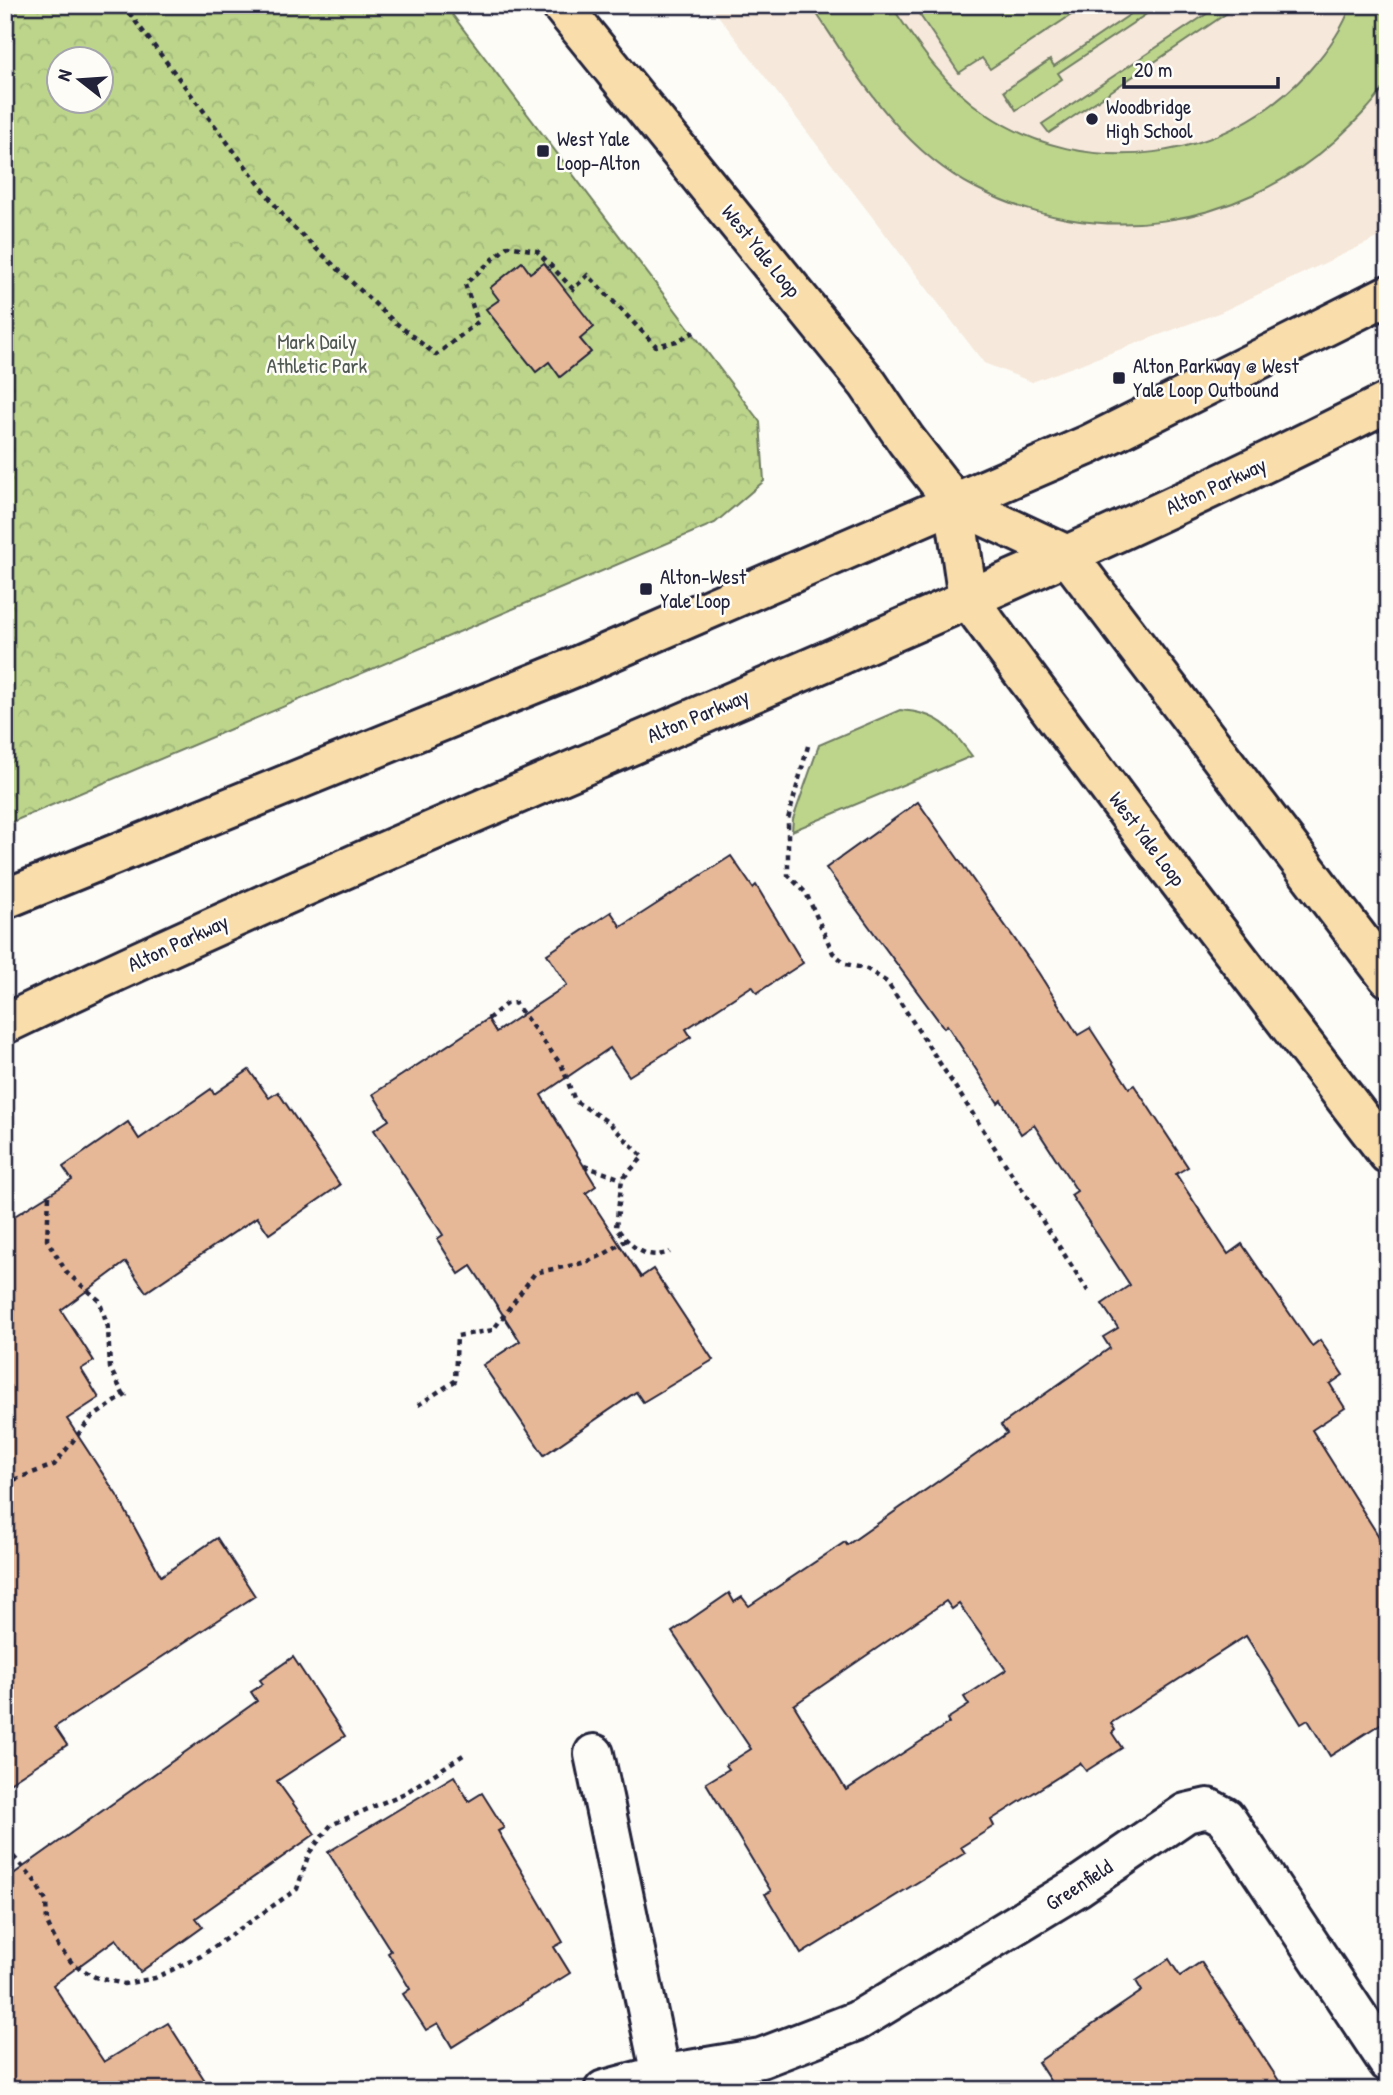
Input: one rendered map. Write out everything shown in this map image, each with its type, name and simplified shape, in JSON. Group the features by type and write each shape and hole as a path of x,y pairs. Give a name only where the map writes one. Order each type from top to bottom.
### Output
{"main road":[{"name":"West Yale Loop","path":"561,5 867,384 954,502 1067,555 1388,977"},
{"path":"5,899 390,744 1088,445 1388,295"},
{"name":"Alton Parkway","path":"5,1024 338,870 1067,555 1251,471 1388,402"},
{"name":"West Yale Loop","path":"954,502 968,599 1388,1154"}],"street":[{"path":"594,1754 662,2082"},
{"name":"Greenfield","path":"604,2090 662,2082 761,2058 857,2021 1076,1888 1186,1813 1208,1808 1225,1817 1388,2062"}],"path":[{"path":"123,5 288,222 391,319 436,355 478,322 465,284 508,246 537,251 573,289 588,275 656,346 677,341 694,332"},
{"path":"808,746 788,819 788,875 806,894 833,953 846,964 867,970 887,982 1088,1291"},
{"path":"488,1019 506,1004 515,1003 562,1066 575,1101 608,1122 643,1157 622,1180 616,1227 640,1252 659,1256 670,1252"},
{"path":"584,1166 622,1180"},
{"path":"49,1196 47,1240 67,1273 99,1300 108,1328 110,1368 124,1396"},
{"path":"418,1405 455,1381 457,1336 493,1329 535,1273 580,1266 606,1254 626,1240"},
{"path":"5,1483 54,1465 91,1419 130,1392"},
{"path":"5,1852 13,1856 34,1880 46,1901 47,1923 58,1946 73,1964 95,1977 124,1984 155,1978 201,1956 297,1889 310,1853 331,1825 405,1793 465,1754"}],"shaded area":[{"name":"Woodbridge High School","path":"710,5 1388,5 1388,233 1221,312 1032,382 984,363"}],"green space":[{"name":"Mark Daily Athletic Park","path":"5,5 445,5 760,422 764,481 715,523 5,825"},
{"path":"811,5 891,5 945,78 985,113 1025,135 1067,148 1110,154 1154,152 1197,143 1238,126 1275,102 1308,72 1333,41 1351,5 1388,5 1389,74 1385,87 1336,140 1297,170 1255,194 1210,211 1163,221 1116,224 1069,219 1022,207 976,188 924,153 882,108"},
{"path":"913,5 1086,5 990,69 982,58 959,73"},
{"path":"1144,5 1160,5 1058,73 1062,79 1016,110 1004,91 1050,60 1054,66"},
{"path":"1220,5 1239,5 1049,133 1042,124"},
{"path":"900,710 924,714 942,723 972,756 792,831 793,819 819,745"}],"building":[{"path":"522,262 530,273 544,263 594,327 580,339 591,352 560,377 549,362 536,372 486,309 499,300 490,288"},
{"path":"918,802 1038,972 1078,1035 1090,1028 1129,1088 1134,1085 1188,1167 1176,1174 1228,1254 1242,1244 1312,1346 1320,1340 1343,1375 1330,1384 1345,1408 1312,1430 1388,1551 1388,1719 1330,1756 1308,1720 1301,1724 1246,1636 1111,1723 1115,1730 1112,1733 1122,1748 1086,1771 1080,1763 991,1820 994,1826 961,1847 965,1853 801,1954 765,1894 771,1891 706,1783 729,1769 726,1765 751,1749 672,1632 729,1593 734,1602 742,1597 749,1606 845,1542 847,1545 1007,1433 1001,1425 1110,1348 1103,1337 1118,1328 1102,1304 1130,1285 1071,1195 1077,1191 1034,1125 1021,1134 1001,1100 998,1103 947,1025 944,1028 826,868","holes":["946,1601 952,1609 959,1604 1006,1670 964,1697 969,1705 947,1719 949,1723 846,1790 794,1705"]},
{"path":"731,856 753,888 756,885 803,963 757,993 752,986 686,1029 691,1037 629,1076 610,1048 541,1095 596,1186 586,1193 641,1277 653,1269 713,1360 643,1402 636,1392 544,1455 483,1365 520,1341 471,1266 459,1274 437,1239 443,1235 374,1130 389,1120 373,1094 488,1019 496,1032 567,985 547,954 611,912 621,927"},
{"path":"249,1070 269,1098 278,1092 340,1185 269,1234 257,1217 146,1292 126,1262 61,1310 94,1361 81,1369 99,1398 67,1419 118,1497 161,1576 217,1538 255,1596 55,1727 67,1745 5,1786 5,1222 72,1180 63,1167 128,1122 139,1139 211,1089 214,1094"},
{"path":"293,1657 345,1736 277,1781 315,1834 196,1918 203,1927 140,1972 116,1939 53,1985 104,2062 168,2023 211,2090 5,2090 5,1880 257,1701 251,1692 263,1684 260,1680"},
{"path":"454,1776 469,1801 482,1793 504,1828 498,1831 563,1942 554,1947 570,1973 452,2047 438,2023 426,2030 403,1994 410,1989 388,1953 391,1951 328,1852"},
{"path":"1169,1959 1180,1976 1201,1962 1285,2090 1056,2090 1038,2062 1142,1991 1136,1981"}],"place":[{"name":"Woodbridge High School","path":"1092,119"},
{"name":"West Yale Loop-Alton","path":"543,151"},
{"name":"Alton Parkway @ West Yale Loop Outbound","path":"1119,378"},
{"name":"Alton-West Yale Loop","path":"646,589"}]}
